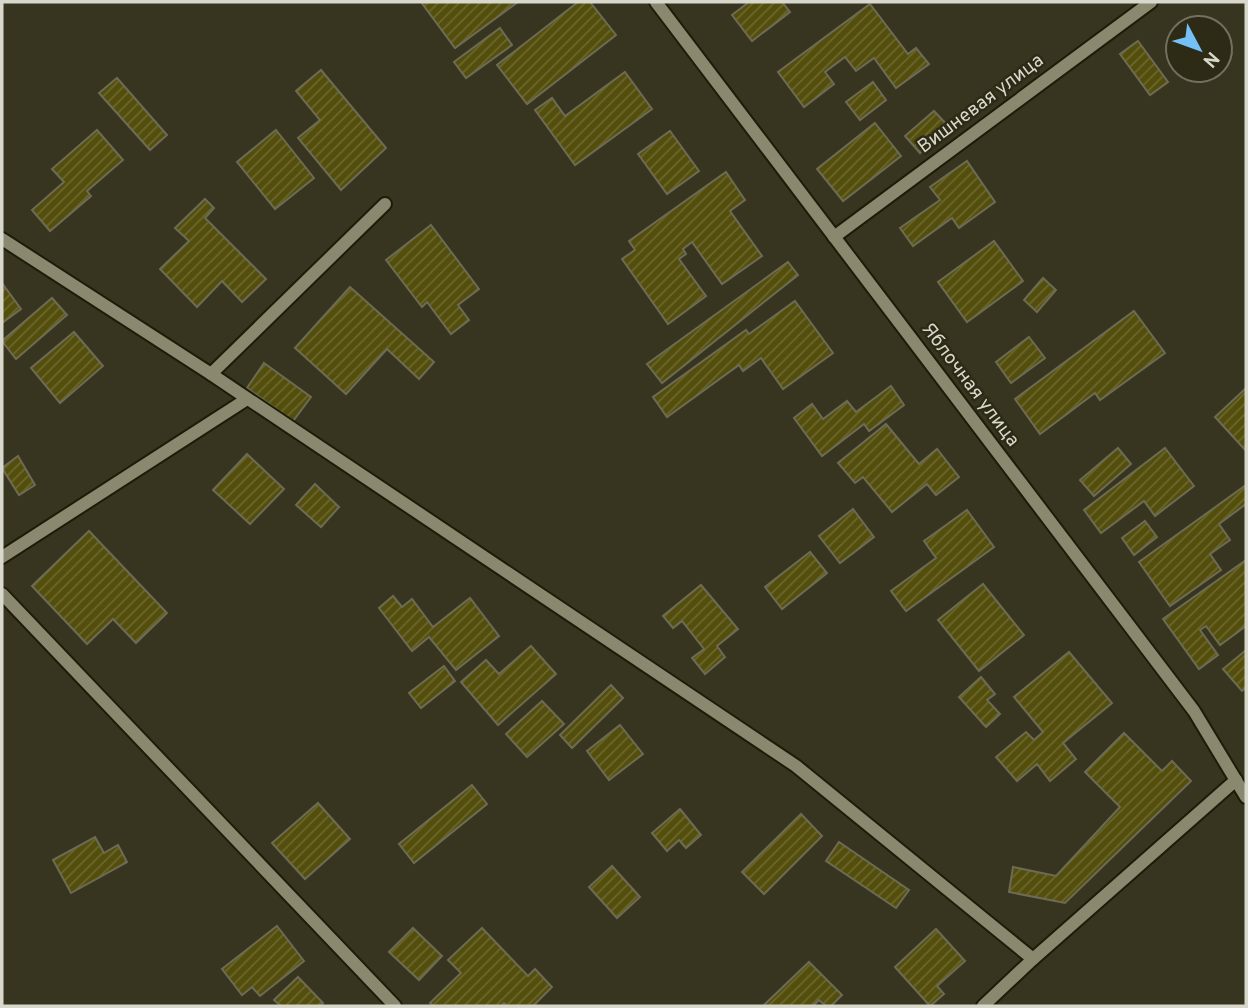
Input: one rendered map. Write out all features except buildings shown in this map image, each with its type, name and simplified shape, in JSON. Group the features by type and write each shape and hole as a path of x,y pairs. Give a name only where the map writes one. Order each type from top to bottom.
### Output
{"street":[{"name":"Яблочная улица","path":"656,2 1194,711 1246,797"},
{"name":"Вишневая улица","path":"834,237 1151,2"},
{"path":"211,374 385,204"},
{"path":"2,239 211,374 796,766 1033,959"},
{"path":"2,557 247,399"},
{"path":"2,594 395,1006"},
{"path":"983,1006 1236,780"}]}
